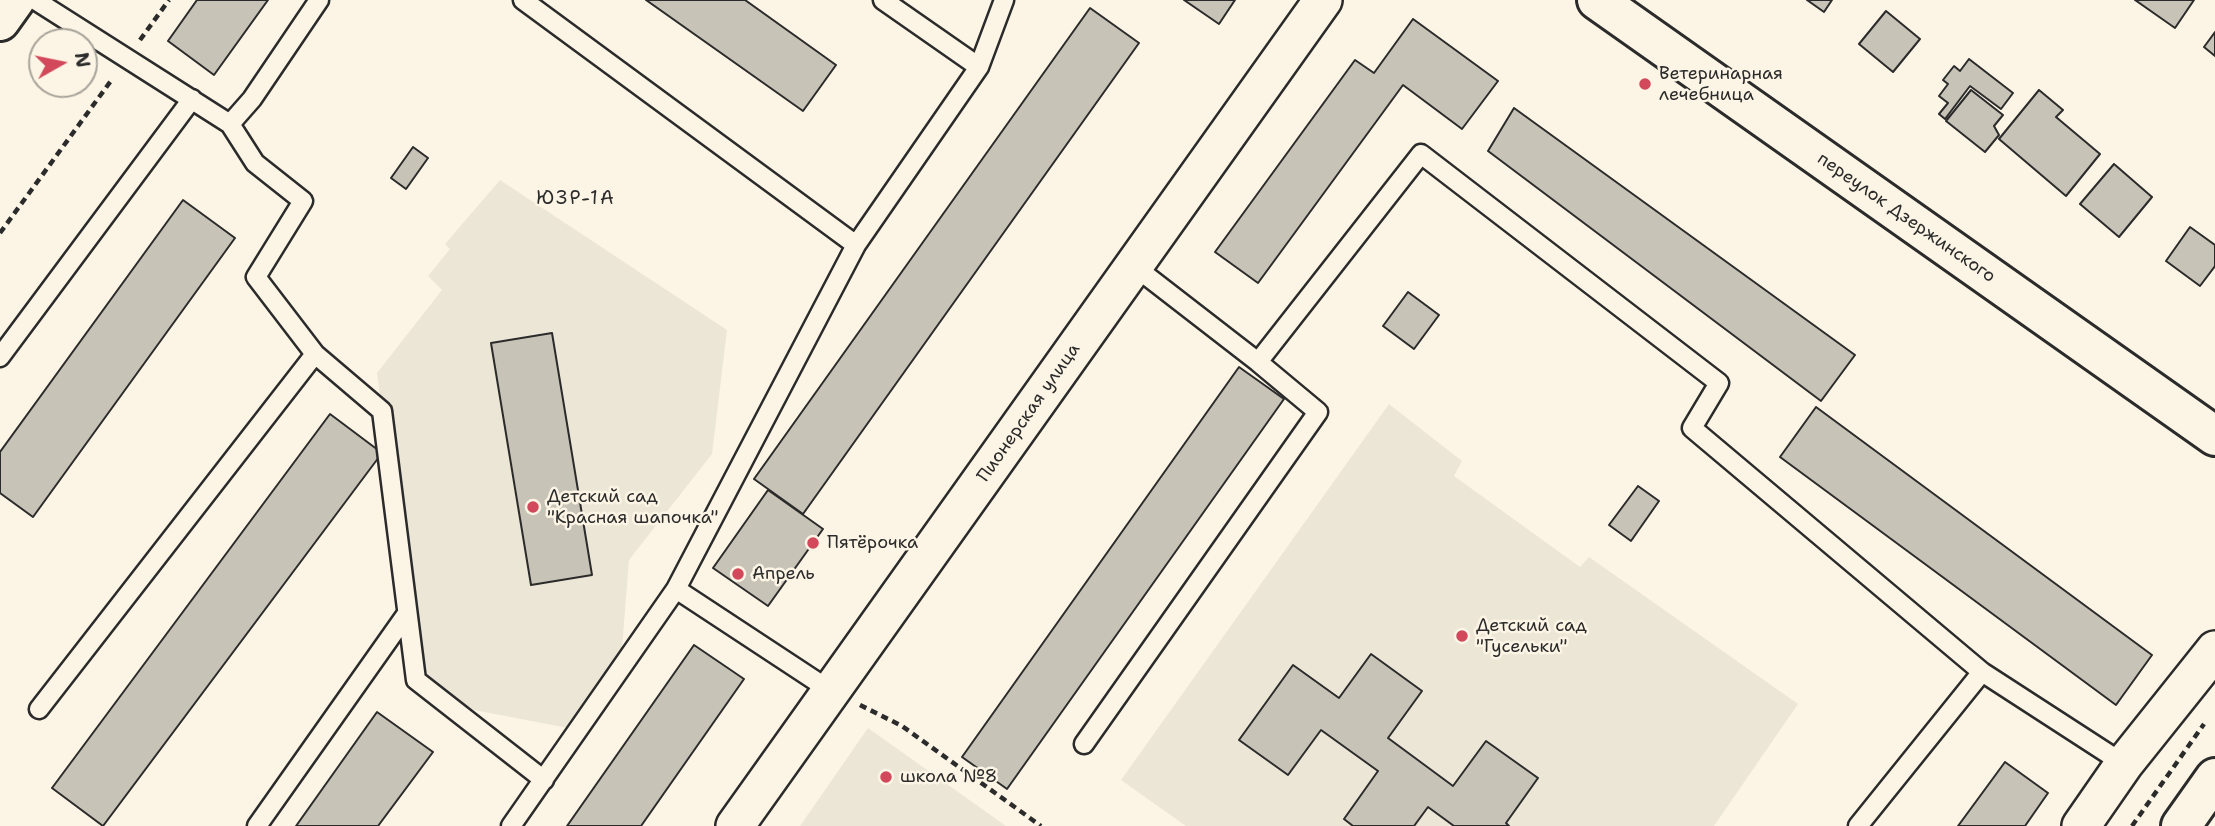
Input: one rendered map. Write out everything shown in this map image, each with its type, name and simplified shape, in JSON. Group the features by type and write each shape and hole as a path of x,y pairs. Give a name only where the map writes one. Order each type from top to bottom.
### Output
{"street":[{"path":"0,21 15,0"},
{"name":"Пионерская улица","path":"735,826 1324,0"},
{"name":"переулок Дзержинского","path":"1597,0 2215,436"},
{"path":"2081,826 2124,764 2215,650"},
{"path":"2181,826 2215,778"}],"lane":[{"path":"35,0 230,124 255,163 303,201 256,276 315,354 382,411 416,680 544,780"},
{"path":"230,124 253,99 319,0"},
{"path":"523,0 856,245"},
{"path":"883,0 979,67"},
{"path":"511,826 676,589 856,245 979,67 1004,0"},
{"path":"0,358 192,99"},
{"path":"1258,362 1421,155 1719,383 1692,428 1982,672 2124,764"},
{"path":"1084,744 1318,412 1134,266"},
{"path":"39,709 315,354"},
{"path":"676,589 831,691"},
{"path":"257,826 406,614"},
{"path":"1858,826 1982,672"}],"path":[{"path":"0,233 169,0"},
{"path":"831,691 902,726 1041,826"},
{"path":"2132,826 2207,719"}],"shaded area":[{"name":"Детский сад \"Красная шапочка\"","path":"500,180 727,330 712,454 629,560 622,648 568,728 474,710 430,681 415,657 377,373 442,290 428,276 450,249 445,244"},
{"name":"Детский сад \"Гусельки\"","path":"1389,404 1462,461 1454,476 1580,567 1589,557 1798,704 1714,826 1186,826 1121,780"},
{"name":"школа №8","path":"868,728 1006,826 800,826"}],"building":[{"path":"197,0 268,0 214,75 168,41"},
{"path":"646,0 745,0 836,65 803,111"},
{"path":"1184,0 1235,0 1219,24"},
{"path":"1807,0 1832,0 1824,12"},
{"path":"2135,0 2194,0 2175,28"},
{"path":"1090,8 1139,43 803,514 754,479"},
{"path":"1886,11 1920,39 1893,72 1859,44"},
{"path":"1413,19 1498,81 1462,129 1403,85 1258,283 1215,252 1355,60 1374,73"},
{"path":"2215,32 2215,56 2204,47"},
{"path":"1969,59 2013,93 2001,109 1970,86 1945,119 1939,114 1948,103 1939,96 1948,84 1943,80 1954,66 1960,71"},
{"path":"1971,90 2003,115 1994,126 1999,135 1985,152 1946,121"},
{"path":"2039,90 2063,110 2056,117 2100,154 2066,196 1999,139"},
{"path":"1514,108 1855,355 1821,401 1488,151"},
{"path":"413,147 428,158 406,189 391,178"},
{"path":"2114,164 2152,197 2119,237 2080,204"},
{"path":"183,200 235,238 33,517 0,493 0,452"},
{"path":"2190,227 2215,245 2215,266 2200,286 2166,261"},
{"path":"1408,292 1439,315 1414,349 1383,326"},
{"path":"552,333 592,575 531,585 491,343"},
{"path":"1239,367 1284,399 1007,789 962,757"},
{"path":"1816,407 2152,655 2116,705 1780,457"},
{"path":"330,414 382,453 103,826 52,788"},
{"path":"1638,486 1659,501 1631,541 1609,525"},
{"path":"768,490 823,529 768,606 713,568"},
{"path":"694,645 744,679 641,826 567,826"},
{"path":"1371,654 1422,691 1388,738 1453,786 1486,741 1538,778 1506,823 1509,826 1454,826 1428,807 1414,826 1353,826 1344,819 1378,771 1321,730 1288,775 1239,740 1293,665 1339,698"},
{"path":"377,712 433,752 378,826 296,826"},
{"path":"2005,762 2048,793 2025,826 1958,826"}],"place":[{"name":"Ветеринарная лечебница","path":"1645,84"},
{"name":"Детский сад \"Красная шапочка\"","path":"533,507"},
{"name":"Пятёрочка","path":"813,543"},
{"name":"Апрель","path":"738,574"},
{"name":"Детский сад \"Гусельки\"","path":"1462,636"},
{"name":"школа №8","path":"886,777"}],"district":[{"name":"ЮЗР-1А","path":"576,199"}]}
